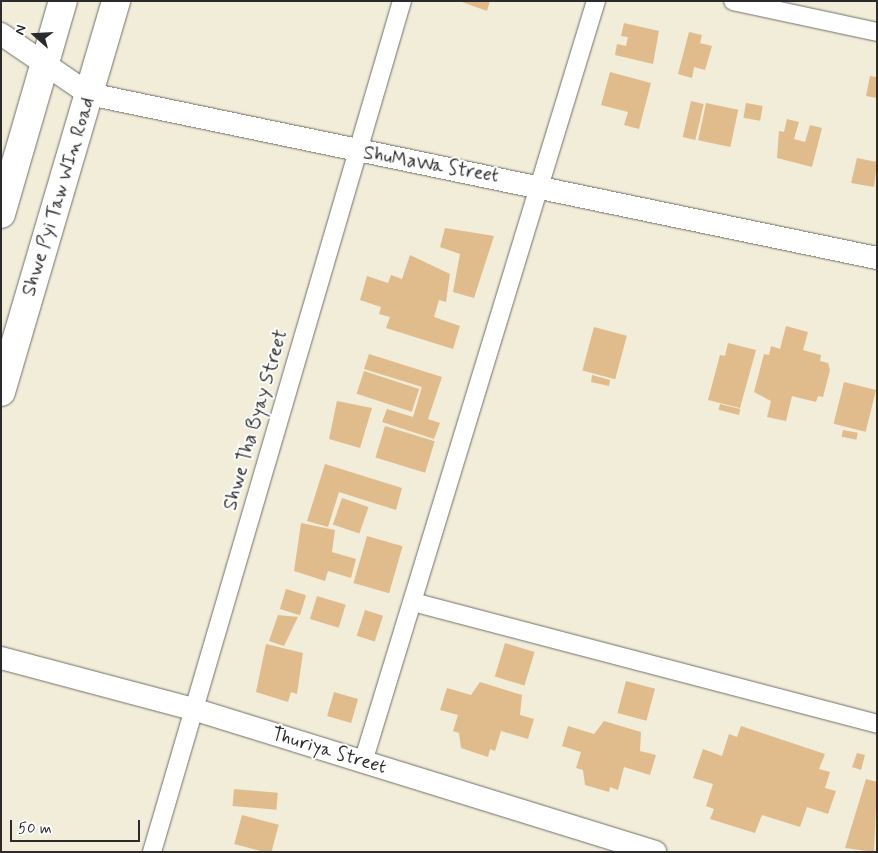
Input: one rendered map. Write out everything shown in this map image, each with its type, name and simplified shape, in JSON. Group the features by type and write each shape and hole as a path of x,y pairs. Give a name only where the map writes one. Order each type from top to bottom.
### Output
{"main road":[{"path":"1,214 63,1"},
{"name":"Shwe Pyi Taw WIn Road","path":"1,392 116,1"}],"street":[{"name":"Shwe Tha Byay Street","path":"152,852 402,1"},
{"path":"363,762 596,1"},
{"path":"733,1 877,32"},
{"name":"ShuMaWa Street","path":"1,34 89,94 358,152 540,185 877,258"},
{"path":"412,602 877,724"},
{"name":"Thuriya Street","path":"1,658 193,709 655,852"}],"building":[{"path":"459,1 490,1 487,11"},
{"path":"624,23 659,31 653,64 615,55 617,44 626,46 628,37 621,36"},
{"path":"689,32 702,35 700,43 712,46 705,70 694,67 692,78 678,74"},
{"path":"610,72 651,83 639,129 624,125 628,112 601,105"},
{"path":"870,76 877,77 877,98 866,96"},
{"path":"691,101 704,104 695,140 683,137"},
{"path":"706,103 738,110 730,147 698,140"},
{"path":"746,103 763,106 760,121 743,118"},
{"path":"787,119 799,122 794,139 805,142 810,125 822,128 812,167 777,158 779,131 784,132"},
{"path":"857,158 877,162 874,187 851,183"},
{"path":"445,228 494,236 474,298 453,292 460,254 440,247"},
{"path":"410,255 450,274 446,302 439,300 434,317 460,326 453,349 386,328 390,317 379,314 381,307 360,300 367,276 388,283 391,275 402,279"},
{"path":"786,326 808,332 803,350 821,355 820,361 828,363 830,370 823,397 818,396 816,402 792,396 786,421 767,417 771,401 754,392 764,354 769,355 771,346 780,349"},
{"path":"594,327 627,336 615,379 582,370"},
{"path":"728,343 756,350 740,408 708,400 720,355 725,356"},
{"path":"369,354 442,377 428,419 440,423 434,439 382,422 387,409 413,417 422,387 364,369"},
{"path":"364,371 419,389 412,412 357,394"},
{"path":"592,375 610,380 609,386 591,382"},
{"path":"844,382 876,390 866,432 834,424"},
{"path":"337,401 372,408 360,448 329,439"},
{"path":"720,404 740,409 739,415 719,410"},
{"path":"385,426 435,441 425,473 375,458"},
{"path":"843,430 858,433 856,440 842,437"},
{"path":"325,464 402,488 396,510 339,492 328,527 307,521"},
{"path":"342,498 368,507 359,534 333,524"},
{"path":"301,523 335,530 332,552 356,559 351,578 328,571 325,581 294,571"},
{"path":"367,536 403,546 389,593 353,583"},
{"path":"286,589 306,595 300,615 280,609"},
{"path":"317,596 346,605 339,628 310,619"},
{"path":"365,610 383,616 375,642 357,636"},
{"path":"278,615 298,617 284,646 269,641"},
{"path":"505,643 535,652 524,686 495,676"},
{"path":"266,644 303,653 297,694 291,692 288,702 256,692"},
{"path":"626,681 655,689 646,721 617,713"},
{"path":"480,682 522,695 520,715 534,719 528,739 501,731 495,751 490,749 488,757 461,748 459,733 453,731 458,715 440,710 447,688 471,695"},
{"path":"334,692 358,699 351,723 327,716"},
{"path":"604,721 641,732 640,751 656,755 650,775 624,767 618,790 610,787 609,792 585,785 583,770 576,768 581,752 562,746 568,726 594,734"},
{"path":"741,726 825,754 819,769 830,772 825,788 836,791 828,814 807,807 800,827 762,815 755,833 710,819 714,809 706,806 713,784 693,778 703,749 722,756 729,734 737,737"},
{"path":"857,753 865,755 861,770 852,767"},
{"path":"866,779 877,782 874,852 845,848"},
{"path":"234,789 278,793 276,810 233,806"},
{"path":"242,815 279,825 271,852 264,852 234,844"}]}
